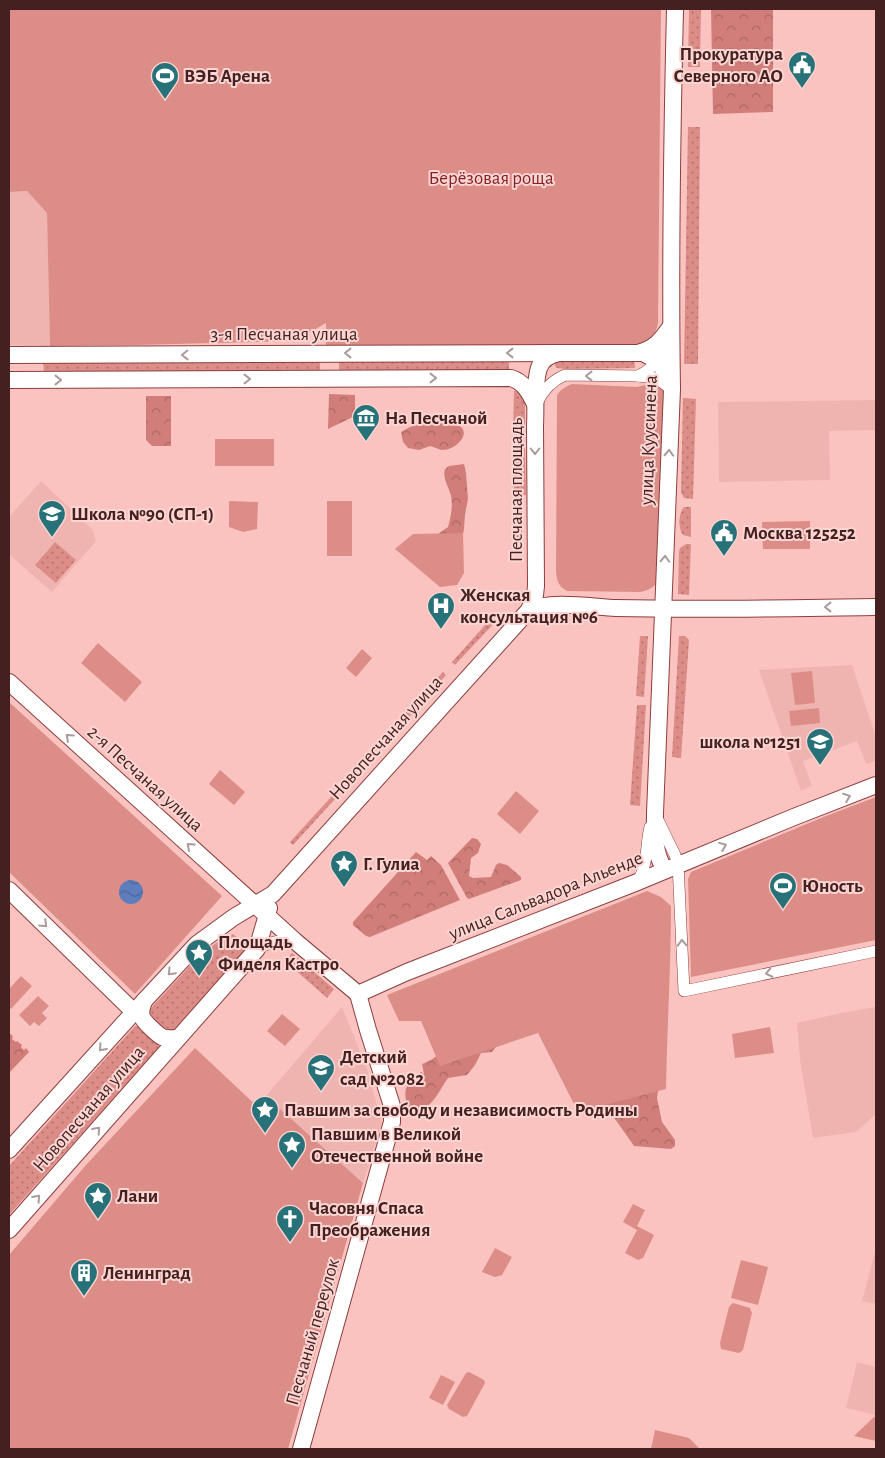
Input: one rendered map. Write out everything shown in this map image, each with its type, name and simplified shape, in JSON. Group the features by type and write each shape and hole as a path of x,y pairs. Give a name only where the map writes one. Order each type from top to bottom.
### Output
{"street":[{"name":"улица Куусинена","path":"672,867 660,861 656,852 655,813 672,388 675,9"},
{"path":"638,352 657,344 671,326"},
{"path":"638,376 657,362 665,347 671,326"},
{"path":"559,353 638,352 649,355 662,367 672,388"},
{"name":"Песчаная площадь","path":"529,610 535,595 536,573 536,381 540,365 550,355 559,353"},
{"name":"3-я Песчаная улица","path":"9,355 559,353"},
{"name":"Песчаная площадь","path":"536,406 542,394 551,383 565,376 638,376 656,378 672,388"},
{"path":"9,380 511,378 520,381 526,387 536,406"},
{"name":"Песчаная площадь","path":"536,573 544,594 558,605"},
{"path":"529,610 541,606 558,605 616,608 876,607"},
{"name":"Новопесчаная улица","path":"261,910 273,894 529,610"},
{"name":"2-я Песчаная улица","path":"9,682 261,910"},
{"name":"улица Сальвадора Альенде","path":"358,994 406,972 635,883 794,816 876,785"},
{"path":"635,883 640,878 645,866 648,838 655,813"},
{"path":"672,867 684,991 876,951"},
{"path":"9,890 139,1006 142,1018 152,1028 163,1037 171,1039 178,1038 258,949 270,943 283,941 301,946"},
{"path":"261,910 358,994"},
{"path":"258,949 261,910"},
{"path":"139,1006 197,944 234,916 261,910"},
{"name":"Песчаный переулок","path":"301,1449 392,1122 392,1106 358,994"},
{"name":"Новопесчаная улица","path":"9,1150 139,1006"},
{"name":"Новопесчаная улица","path":"9,1230 178,1038"}],"shaded area":[{"path":"27,191 47,213 50,346 9,345 9,192"},
{"path":"876,400 876,430 829,431 830,480 719,482 718,402"},
{"name":"Школа №90 (СП-1)","path":"41,481 92,529 96,541 52,592 9,554 9,517"},
{"path":"852,665 876,737 876,761 866,764 857,741 803,761 812,786 801,791 759,670"},
{"name":"Детский сад №2082","path":"342,1007 367,1069 382,1123 363,1183 266,1096"},
{"path":"876,1007 876,1114 856,1132 813,1138 800,1060 797,1023"},
{"path":"876,1253 876,1304 862,1301"},
{"path":"857,1362 876,1367 876,1415 846,1408"}],"green space":[{"name":"Берёзовая роща","path":"9,9 661,9 658,323 655,332 648,341 636,345 326,348 326,323 295,341 50,346 47,213 27,191 9,192"},
{"path":"689,9 701,9 700,67 688,67"},
{"path":"711,9 773,9 773,112 713,114"},
{"path":"688,127 700,127 698,364 684,364"},
{"path":"509,356 509,371 339,372 339,358"},
{"path":"634,357 635,368 565,369 555,366 555,363 558,361"},
{"path":"320,359 320,372 44,374 43,361"},
{"path":"653,383 665,388 660,578 652,588 640,592 567,591 558,583 556,571 557,395 563,388 572,384 637,387"},
{"path":"514,391 521,391 525,401 525,425 513,431"},
{"path":"329,394 355,395 355,416 328,429"},
{"path":"146,396 171,396 171,446 152,446 146,440"},
{"path":"683,398 696,399 693,499 684,498 681,492"},
{"path":"424,423 455,424 461,427 464,435 458,444 447,449 441,450 430,446 419,450 408,448 403,442 401,432"},
{"path":"215,439 274,439 274,466 215,466"},
{"path":"513,448 525,448 526,495 521,496 522,539 515,539"},
{"path":"464,464 468,499 459,554 442,543 439,533 448,527 452,504 445,479 445,469 449,466"},
{"path":"229,501 258,502 257,529 243,532 229,527"},
{"path":"327,501 352,501 352,556 327,556"},
{"path":"684,507 691,507 691,537 683,535 680,529 679,521"},
{"path":"810,521 810,549 763,549 762,522"},
{"path":"463,533 464,573 457,585 440,587 395,549 413,534"},
{"path":"55,542 76,560 56,583 35,565"},
{"path":"686,544 691,544 689,595 678,594 679,552 680,548"},
{"path":"494,615 498,619 455,665 452,662"},
{"path":"640,636 648,636 644,697 636,696"},
{"path":"679,636 685,636 689,640 681,758 672,757"},
{"path":"98,643 142,682 125,702 81,663"},
{"path":"362,649 372,658 356,677 346,668"},
{"path":"812,671 815,703 795,705 791,673"},
{"path":"443,672 446,675 386,743 382,739"},
{"path":"9,702 222,896 135,994 9,872"},
{"path":"637,705 646,705 640,806 630,805"},
{"path":"819,708 820,723 791,726 789,711"},
{"path":"220,770 245,792 234,805 209,784"},
{"path":"516,791 539,811 520,834 497,814"},
{"path":"332,796 335,799 293,845 290,842"},
{"name":"Юность","path":"876,797 876,940 691,977 688,879 691,872"},
{"path":"472,838 477,839 481,844 478,853 471,858 469,876 473,878 491,877 496,865 499,863 507,865 521,877 521,880 469,899 467,898 448,863"},
{"path":"416,852 427,860 431,856 441,865 460,900 370,937 366,936 353,925 353,922"},
{"path":"647,891 661,897 671,906 666,1089 578,1112 538,1033 440,1066 421,1021 399,1021 387,995"},
{"path":"233,934 248,947 175,1029 167,1032 153,1020 150,1009 202,953"},
{"path":"292,953 334,989 327,998 285,961"},
{"path":"21,976 32,986 11,1009 9,1007 9,989"},
{"path":"38,996 49,1006 42,1013 47,1018 39,1026 34,1022 30,1026 19,1015"},
{"path":"282,1014 300,1029 285,1046 267,1031"},
{"path":"135,1026 142,1028 149,1034 159,1047 9,1215 9,1166"},
{"path":"770,1027 774,1053 735,1058 732,1034"},
{"path":"11,1034 12,1039 29,1052 9,1073 9,1035"},
{"path":"501,1040 492,1052 481,1053 467,1075 448,1078 433,1101 423,1109 408,1111 405,1093 407,1085 421,1072 424,1074 422,1064 452,1045"},
{"path":"195,1048 260,1109 270,1100 363,1183 288,1449 9,1449 9,1255 86,1165"},
{"path":"660,1077 657,1098 662,1122 675,1140 675,1146 671,1149 634,1146 608,1109 576,1099"},
{"path":"633,1204 645,1210 637,1226 654,1235 643,1258 638,1260 625,1253 637,1230 623,1222"},
{"path":"495,1248 512,1257 502,1275 495,1277 482,1272"},
{"path":"741,1260 768,1267 758,1305 731,1298"},
{"path":"733,1303 750,1308 752,1313 743,1350 739,1353 721,1349 720,1343 729,1307"},
{"path":"469,1372 484,1380 485,1383 467,1416 463,1417 449,1409 447,1405 466,1373"},
{"path":"441,1375 455,1382 443,1405 429,1398"},
{"path":"876,1417 876,1441 854,1436"},
{"path":"655,1430 689,1438 699,1449 651,1449"}],"water":[{"path":"131,880 140,883 143,892 140,901 131,904 122,901 119,892 122,883"}],"place":[{"name":"Прокуратура Северного АО","path":"802,89"},
{"name":"ВЭБ Арена","path":"165,100"},
{"name":"На Песчаной","path":"366,442"},
{"name":"Школа №90 (СП-1)","path":"52,538"},
{"name":"Москва 125252","path":"724,557"},
{"name":"Женская консультация №6","path":"441,630"},
{"name":"школа №1251","path":"820,766"},
{"name":"Г. Гулиа","path":"344,888"},
{"name":"Юность","path":"783,910"},
{"name":"Площадь Фиделя Кастро","path":"199,977"},
{"name":"Детский сад №2082","path":"321,1092"},
{"name":"Павшим за свободу и независимость Родины","path":"265,1134"},
{"name":"Павшим в Великой Отечественной войне","path":"292,1169"},
{"name":"Лани","path":"98,1220"},
{"name":"Часовня Спаса Преображения","path":"290,1243"},
{"name":"Ленинград","path":"84,1297"}]}
